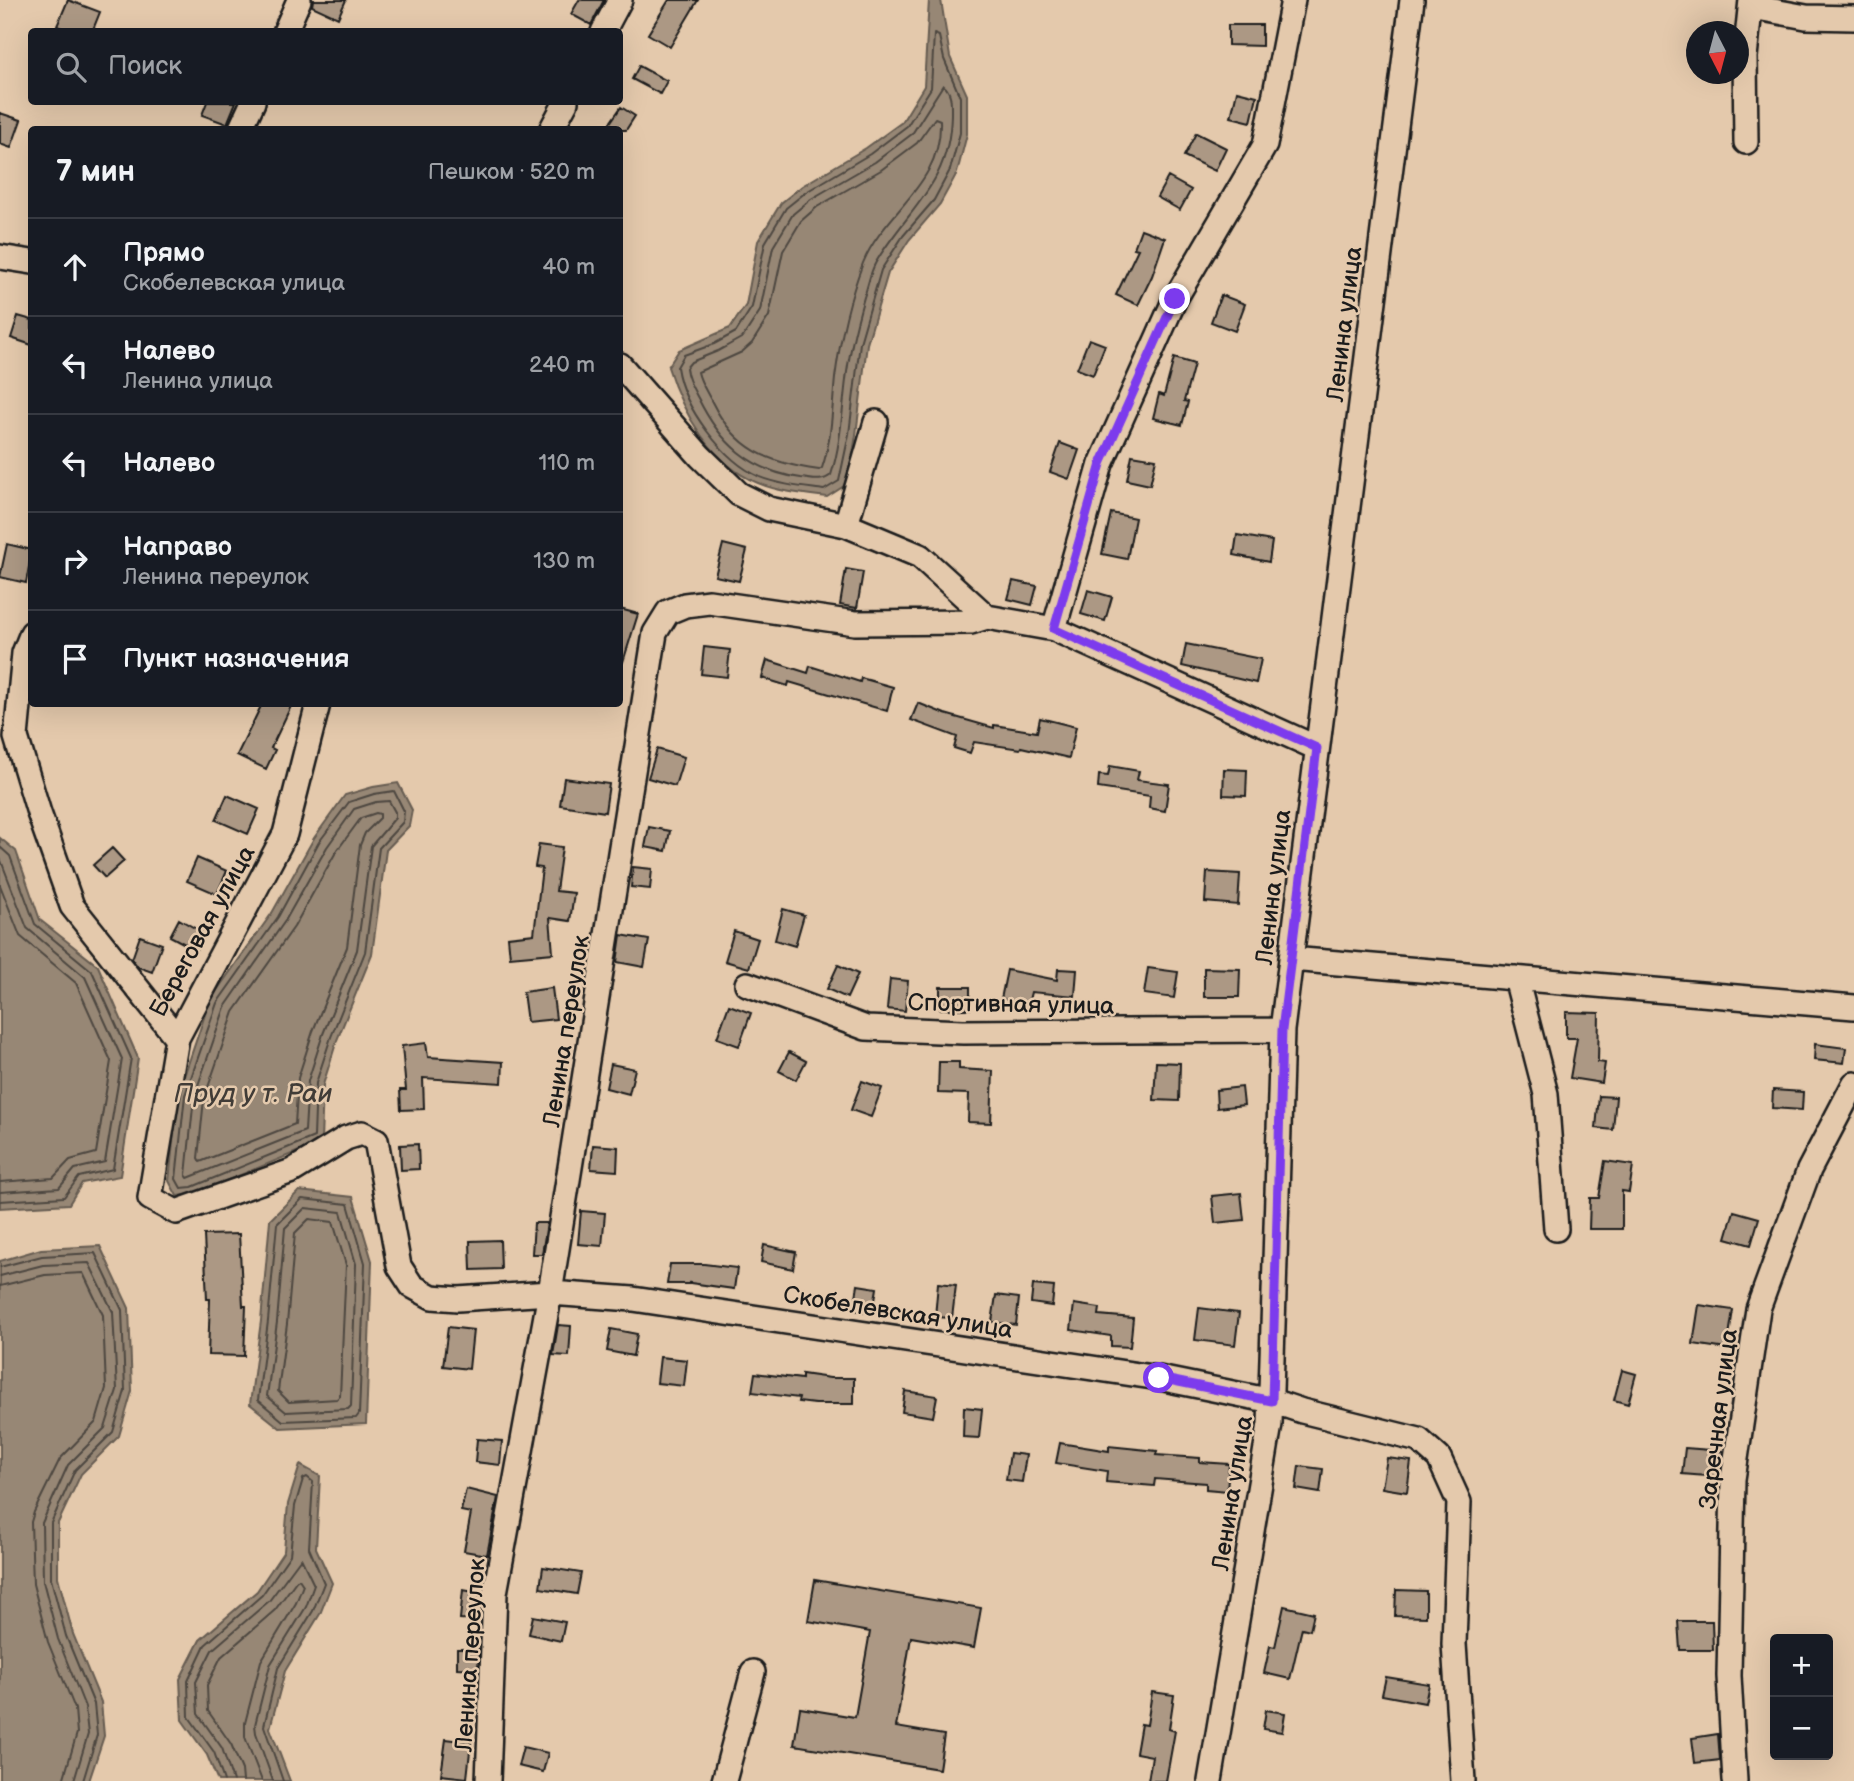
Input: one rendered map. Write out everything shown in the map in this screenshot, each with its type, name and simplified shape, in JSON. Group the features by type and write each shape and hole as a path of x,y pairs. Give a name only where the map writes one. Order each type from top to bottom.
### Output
{"street":[{"path":"287,28 299,0"},
{"path":"605,28 620,0"},
{"path":"1054,629 1101,464 1175,299 1265,145 1293,0"},
{"name":"Ленина улица","path":"1210,1781 1270,1424 1282,1030 1412,0"},
{"path":"1746,142 1745,57 1751,3 1806,17 1854,18"},
{"path":"242,126 252,105"},
{"path":"553,126 564,105"},
{"path":"0,257 28,261"},
{"path":"623,368 700,456 739,494 769,509 846,525 920,556 987,617 1054,629 1317,748"},
{"path":"846,525 876,422"},
{"name":"Ленина переулок","path":"488,1781 495,1592 550,1293 655,633 668,612 685,605 709,603 855,623 971,622 987,617"},
{"name":"Береговая улица","path":"28,643 24,653 16,737 72,906 177,1038 285,834 317,707"},
{"path":"1291,959 1854,1007"},
{"path":"1516,978 1546,1094 1556,1229"},
{"name":"Спортивная улица","path":"747,984 866,1028 963,1032 1282,1030"},
{"name":"Скобелевская улица","path":"177,1038 149,1198 176,1212 292,1171 345,1138 362,1133 376,1140 399,1266 412,1286 432,1297 458,1299 550,1293 633,1299 1159,1378 1272,1401 1419,1440 1439,1458 1458,1502 1454,1644 1463,1781"},
{"name":"Заречная улица","path":"1735,1781 1730,1676 1733,1479 1758,1310 1809,1170 1854,1084"},
{"path":"724,1781 752,1672"}],"water":[{"path":"929,0 941,0 950,57 967,95 967,134 957,173 940,204 909,240 888,273 867,344 856,435 844,486 827,497 766,486 742,475 726,464 713,450 690,419 668,367 679,350 730,328 746,305 758,241 781,203 802,186 866,148 902,122 924,86"},
{"name":"Пруд у т. Раи","path":"398,783 412,810 409,826 386,850 372,954 337,1040 323,1085 321,1142 194,1194 177,1196 169,1181 178,1094 210,1000 272,913 314,838 345,795"},
{"path":"0,838 16,851 40,920 98,966 138,1058 120,1176 82,1183 69,1204 0,1208"},
{"path":"299,1191 353,1197 372,1261 366,1424 280,1428 250,1404 270,1220"},
{"path":"100,1246 129,1308 132,1391 119,1436 81,1474 58,1523 58,1577 73,1634 101,1702 104,1736 89,1781 0,1781 0,1261 41,1249"},
{"path":"300,1465 320,1476 316,1548 332,1583 320,1614 285,1671 270,1728 290,1781 218,1781 207,1755 182,1720 180,1679 200,1640 257,1591 284,1551 288,1504"}],"building":[{"path":"68,0 100,12 94,28 57,26"},
{"path":"313,0 346,0 338,18 312,6"},
{"path":"579,0 604,0 591,25 571,14"},
{"path":"669,0 698,0 670,47 648,34"},
{"path":"1228,25 1262,25 1262,46 1228,45"},
{"path":"639,66 667,81 660,94 632,79"},
{"path":"1237,91 1257,96 1251,122 1231,117"},
{"path":"206,105 235,105 227,124 202,115"},
{"path":"621,107 635,116 626,130 623,130 623,126 608,126"},
{"path":"0,113 21,120 11,148 0,144"},
{"path":"1196,133 1226,148 1215,171 1184,156"},
{"path":"1168,177 1191,190 1180,210 1157,197"},
{"path":"1141,229 1165,238 1152,276 1138,305 1116,295 1138,249 1134,248"},
{"path":"1221,295 1245,304 1235,331 1211,322"},
{"path":"18,316 28,319 28,344 11,338"},
{"path":"1089,339 1105,345 1093,375 1077,369"},
{"path":"1174,358 1194,364 1184,401 1188,402 1182,425 1153,418 1159,394 1164,396"},
{"path":"1060,443 1079,450 1069,479 1050,472"},
{"path":"1132,455 1156,459 1150,485 1127,480"},
{"path":"1111,513 1135,518 1127,559 1102,554"},
{"path":"1237,535 1272,541 1269,562 1234,555"},
{"path":"7,544 28,549 26,583 0,577"},
{"path":"723,544 747,550 739,581 715,576"},
{"path":"846,569 863,572 857,608 840,605"},
{"path":"1013,581 1037,586 1032,605 1008,599"},
{"path":"1088,590 1112,597 1105,621 1081,614"},
{"path":"623,610 638,614 623,662"},
{"path":"1186,644 1261,659 1256,683 1182,666"},
{"path":"704,647 730,650 727,677 701,674"},
{"path":"767,660 808,673 810,666 860,682 861,678 893,687 887,711 789,682 788,686 762,678"},
{"path":"918,703 994,728 994,725 1037,732 1040,718 1076,727 1069,758 1021,747 974,742 970,753 954,748 957,737 911,720"},
{"path":"261,707 291,707 271,748 275,750 266,769 237,755"},
{"path":"657,749 684,757 675,786 648,778"},
{"path":"1110,766 1139,771 1137,780 1169,784 1165,811 1149,808 1150,796 1098,788 1099,775 1108,776"},
{"path":"1224,769 1247,770 1246,796 1223,795"},
{"path":"564,778 609,784 605,812 560,805"},
{"path":"227,795 259,809 248,834 216,820"},
{"path":"649,827 670,831 666,851 645,847"},
{"path":"539,844 562,847 556,891 574,893 570,921 550,918 553,953 510,957 508,937 534,934 542,868 535,867"},
{"path":"112,848 124,861 105,878 93,865"},
{"path":"197,858 227,871 217,894 187,881"},
{"path":"633,867 652,869 650,889 631,887"},
{"path":"1207,872 1240,874 1238,905 1205,902"},
{"path":"783,909 804,915 795,946 775,940"},
{"path":"179,919 205,934 196,950 170,936"},
{"path":"734,931 758,939 749,968 725,961"},
{"path":"621,935 649,940 644,967 617,962"},
{"path":"140,936 162,944 152,972 138,967 132,959"},
{"path":"838,965 858,974 847,998 827,989"},
{"path":"1148,968 1178,972 1174,998 1144,994"},
{"path":"1204,968 1240,969 1239,997 1204,997"},
{"path":"1058,969 1077,970 1075,996 1031,992 1028,1004 1001,999 1007,970 1057,980"},
{"path":"890,979 908,981 905,1011 887,1009"},
{"path":"940,987 970,987 970,1009 940,1009"},
{"path":"552,988 556,1019 527,1022 523,992"},
{"path":"729,1005 751,1013 739,1046 717,1038"},
{"path":"1566,1012 1599,1013 1598,1062 1605,1063 1602,1083 1570,1078 1577,1038 1566,1038"},
{"path":"426,1043 428,1057 503,1062 502,1083 423,1078 424,1109 401,1110 400,1090 406,1090 402,1046"},
{"path":"1815,1044 1846,1048 1844,1063 1814,1060"},
{"path":"789,1052 806,1061 796,1080 779,1071"},
{"path":"939,1062 959,1062 959,1069 993,1071 991,1123 968,1122 969,1094 938,1093"},
{"path":"1156,1062 1180,1063 1179,1101 1154,1100"},
{"path":"611,1064 635,1069 629,1094 606,1088"},
{"path":"862,1081 882,1088 871,1117 851,1110"},
{"path":"1242,1087 1244,1105 1217,1108 1216,1090"},
{"path":"1773,1090 1803,1092 1802,1110 1772,1108"},
{"path":"1599,1096 1616,1097 1613,1130 1596,1128"},
{"path":"418,1144 419,1169 401,1170 400,1145"},
{"path":"593,1145 618,1147 617,1171 591,1169"},
{"path":"1605,1161 1633,1165 1629,1192 1622,1191 1622,1229 1589,1229 1590,1198 1599,1198"},
{"path":"1241,1193 1244,1220 1215,1223 1212,1196"},
{"path":"581,1211 605,1213 602,1246 578,1244"},
{"path":"1734,1211 1759,1218 1751,1245 1726,1238"},
{"path":"534,1223 547,1223 542,1254 532,1254"},
{"path":"239,1234 243,1306 246,1306 244,1356 208,1355 210,1299 207,1299 204,1235"},
{"path":"500,1240 501,1269 471,1270 470,1241"},
{"path":"764,1245 796,1252 793,1269 761,1262"},
{"path":"670,1264 737,1268 734,1289 690,1283 667,1284"},
{"path":"938,1283 956,1285 952,1318 935,1317"},
{"path":"858,1285 877,1288 873,1313 854,1310"},
{"path":"1033,1285 1054,1287 1052,1306 1031,1303"},
{"path":"996,1295 1019,1298 1016,1325 992,1322"},
{"path":"1074,1304 1100,1308 1099,1315 1133,1318 1130,1347 1111,1346 1111,1336 1071,1330"},
{"path":"1699,1305 1733,1310 1727,1349 1693,1344"},
{"path":"1199,1308 1239,1313 1235,1345 1195,1340"},
{"path":"558,1325 571,1326 569,1356 553,1355"},
{"path":"448,1327 473,1330 469,1369 443,1366"},
{"path":"611,1329 637,1334 633,1356 607,1351"},
{"path":"660,1357 687,1360 684,1386 657,1383"},
{"path":"1622,1370 1636,1374 1628,1404 1614,1400"},
{"path":"755,1373 802,1379 802,1374 854,1378 854,1404 798,1402 799,1398 752,1392"},
{"path":"905,1391 937,1396 933,1417 902,1412"},
{"path":"964,1407 982,1409 979,1438 963,1437"},
{"path":"477,1439 502,1441 500,1465 475,1462"},
{"path":"1060,1443 1109,1451 1109,1446 1157,1451 1156,1455 1200,1458 1200,1462 1229,1464 1227,1491 1206,1489 1206,1483 1155,1479 1154,1486 1106,1482 1107,1471 1056,1463"},
{"path":"1685,1448 1723,1451 1719,1477 1682,1474"},
{"path":"1010,1453 1026,1455 1022,1482 1006,1480"},
{"path":"1387,1458 1411,1461 1407,1492 1382,1488"},
{"path":"1299,1466 1323,1469 1320,1493 1296,1489"},
{"path":"466,1489 498,1497 487,1555 464,1551 471,1513 461,1511"},
{"path":"543,1567 581,1573 577,1594 540,1588"},
{"path":"815,1580 981,1608 974,1648 911,1637 896,1727 944,1735 939,1769 794,1745 800,1708 855,1717 870,1632 808,1621"},
{"path":"463,1590 480,1593 476,1620 460,1619"},
{"path":"1396,1590 1426,1591 1426,1617 1395,1616"},
{"path":"1284,1606 1314,1613 1310,1630 1302,1628 1290,1679 1264,1673 1270,1646 1275,1647"},
{"path":"533,1616 565,1622 561,1641 529,1634"},
{"path":"1678,1621 1712,1621 1713,1650 1680,1650"},
{"path":"457,1649 479,1649 478,1669 457,1668"},
{"path":"1386,1677 1429,1684 1425,1703 1382,1695"},
{"path":"1152,1692 1174,1695 1169,1729 1175,1731 1166,1781 1148,1781 1152,1756 1136,1753 1141,1724 1147,1725"},
{"path":"1266,1710 1285,1713 1282,1732 1263,1729"},
{"path":"1718,1734 1720,1760 1695,1763 1692,1738"},
{"path":"446,1739 471,1742 467,1778 441,1775"},
{"path":"523,1747 548,1753 543,1772 518,1766"}],"route":[{"path":"1159,1378 1272,1401 1282,1030 1317,748 1054,629 1101,464 1175,299"}]}
